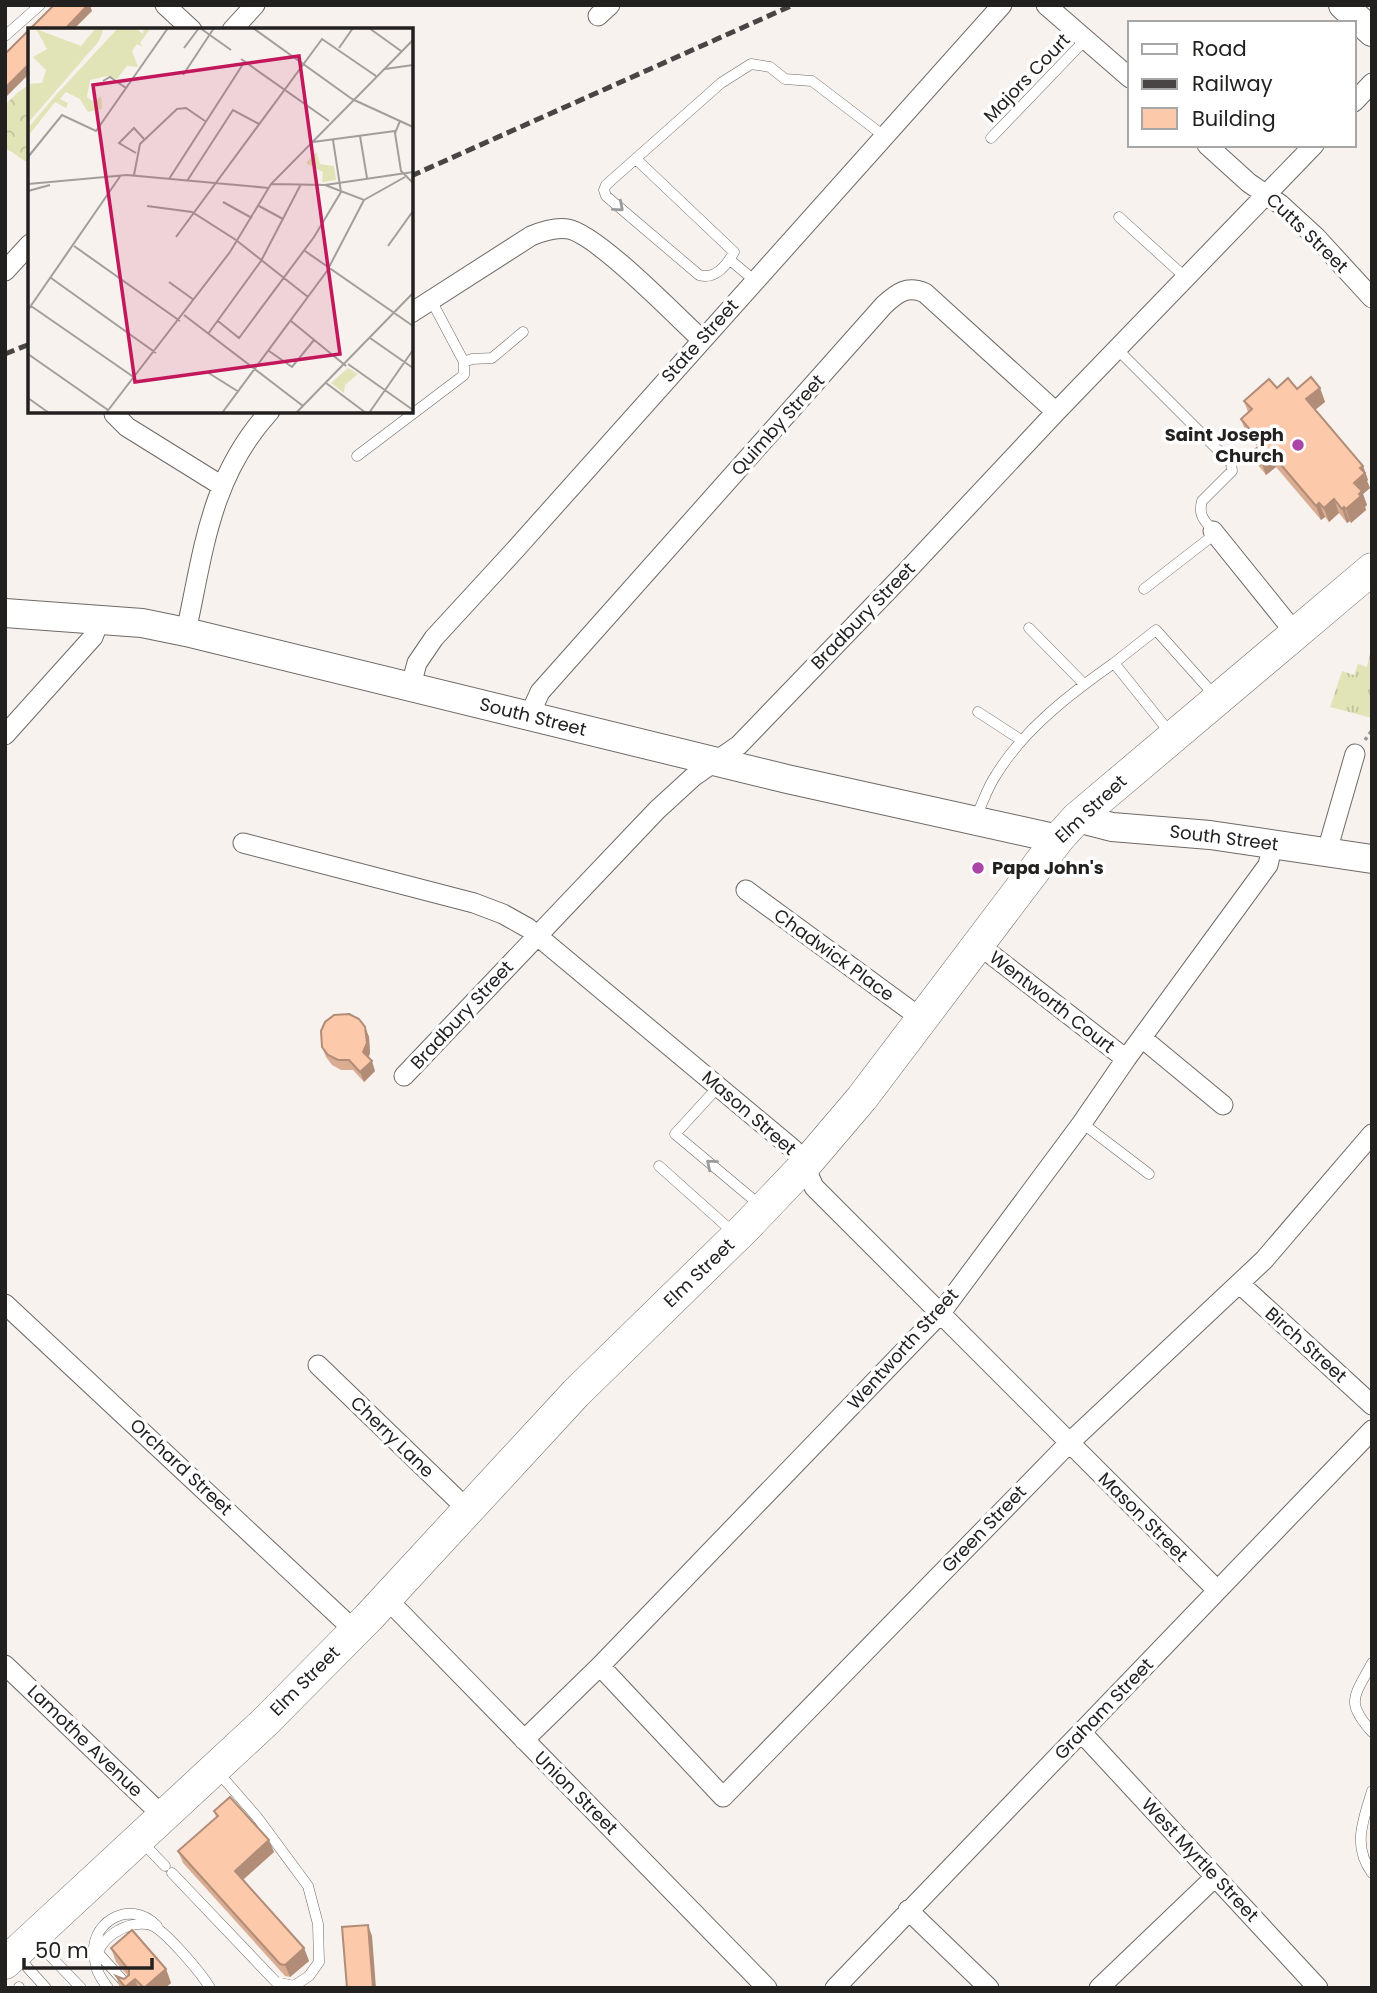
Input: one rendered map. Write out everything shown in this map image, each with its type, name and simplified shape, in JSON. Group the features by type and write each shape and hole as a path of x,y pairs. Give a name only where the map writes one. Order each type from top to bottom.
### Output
{"main road":[{"name":"Elm Street","path":"18,1952 265,1722 355,1631 576,1393 737,1236 805,1165 862,1098 1067,828 1372,569"}],"street":[{"path":"165,5 190,28"},
{"path":"234,28 255,5"},
{"name":"State Street","path":"411,685 416,663 434,638 1002,5"},
{"path":"1046,5 1128,76"},
{"path":"1343,5 1372,32"},
{"path":"1356,100 1372,83"},
{"name":"Cutts Street","path":"1209,147 1249,183 1268,194 1315,237 1372,298"},
{"name":"Bradbury Street","path":"404,1076 657,810 693,777 739,745 1312,147"},
{"path":"413,312 531,236 550,230 567,229 586,237 610,255 701,339"},
{"path":"5,271 28,246"},
{"name":"Quimby Street","path":"529,716 540,692 898,293 911,289 925,293 1056,412"},
{"path":"114,413 127,427 222,486"},
{"path":"186,632 209,527 222,486 241,448 268,413"},
{"path":"1214,532 1296,634"},
{"name":"South Street","path":"5,613 142,623 186,632 717,762 975,820 1067,828 1112,827 1210,835 1372,859"},
{"path":"5,735 93,637 100,620"},
{"path":"1327,852 1355,754"},
{"name":"Mason Street","path":"243,843 485,906 511,918 538,936 793,1149 805,1165 814,1187 1217,1590"},
{"name":"Wentworth Street","path":"524,1740 600,1666 940,1314 1268,865 1273,844"},
{"name":"Chadwick Place","path":"746,890 922,1019"},
{"name":"Wentworth Court","path":"979,945 1126,1059"},
{"path":"1142,1038 1223,1105"},
{"name":"Green Street","path":"600,1666 723,1797 1069,1443 1153,1362 1240,1284 1288,1234 1371,1136"},
{"name":"Birch Street","path":"1240,1284 1372,1405"},
{"name":"Orchard Street","path":"5,1304 355,1631"},
{"name":"Cherry Lane","path":"318,1365 467,1508"},
{"name":"Graham Street","path":"835,1988 1372,1430"},
{"name":"Union Street","path":"386,1598 767,1988"},
{"name":"Lamothe Avenue","path":"5,1665 164,1817"},
{"name":"West Myrtle Street","path":"1082,1733 1318,1988"},
{"path":"1099,1988 1215,1877"},
{"path":"908,1910 989,1988"}],"lane":[{"path":"5,36 40,5"},
{"name":"Majors Court","path":"990,138 1086,39"},
{"path":"636,159 734,252 730,260 713,276 706,278 699,275 606,196 604,190 606,185 721,83 751,64 769,67 785,79 812,81 884,136"},
{"path":"1119,217 1186,278"},
{"path":"730,260 754,280"},
{"path":"357,456 464,374 464,362 431,300"},
{"path":"464,362 492,358 523,332"},
{"path":"1116,349 1230,463 1232,471 1200,506 1201,516 1214,532 1144,589"},
{"path":"1029,628 1084,684"},
{"path":"975,820 995,776 1021,740 1084,684 1156,630 1218,699"},
{"path":"1114,663 1173,737"},
{"path":"978,712 1021,740"},
{"path":"719,1087 676,1134 764,1208"},
{"path":"1082,1123 1149,1174"},
{"path":"659,1166 737,1236"},
{"path":"1372,1663 1354,1699 1356,1712 1372,1732"},
{"path":"139,1839 276,1982 294,1986 309,1976 318,1962 318,1924 308,1886 257,1817 215,1768"},
{"path":"1372,1791 1359,1841 1362,1856 1372,1873"},
{"path":"108,1988 93,1950 95,1938 103,1925 119,1914 127,1913 145,1917 162,1932 210,1988"},
{"path":"18,1952 46,1988"},
{"path":"18,1952 81,1988"},
{"path":"97,1959 125,1987"}],"green space":[{"path":"28,85 28,162 5,149 5,105"},
{"path":"1372,645 1372,718 1330,707 1342,671 1354,675 1358,664 1367,667"}],"building":[{"path":"54,5 88,5 66,28 31,28"},
{"path":"28,31 28,65 5,88 5,54"},
{"name":"Saint Joseph Church","path":"1311,377 1320,388 1306,399 1363,466 1360,468 1365,473 1354,483 1362,491 1359,494 1361,496 1346,509 1342,509 1334,499 1324,508 1319,503 1316,506 1271,453 1261,461 1253,451 1262,444 1241,419 1252,409 1244,401 1269,379 1277,388 1288,378 1297,389"},
{"path":"349,1014 359,1019 365,1027 367,1043 363,1052 372,1061 360,1072 349,1060 338,1060 328,1055 322,1047 321,1031 325,1022 334,1015"},
{"path":"230,1797 269,1840 235,1871 304,1948 285,1965 280,1964 178,1851 218,1816 214,1811"},
{"path":"368,1925 373,1988 347,1988 342,1927"},
{"path":"132,1930 166,1969 144,1988 135,1979 125,1987 116,1976 124,1979 129,1975 129,1970 111,1948"}],"railway":[{"path":"413,175 793,5"},
{"path":"5,354 28,345"}],"place":[{"name":"Saint Joseph Church","path":"1298,445"},
{"name":"Papa John's","path":"978,868"}]}
